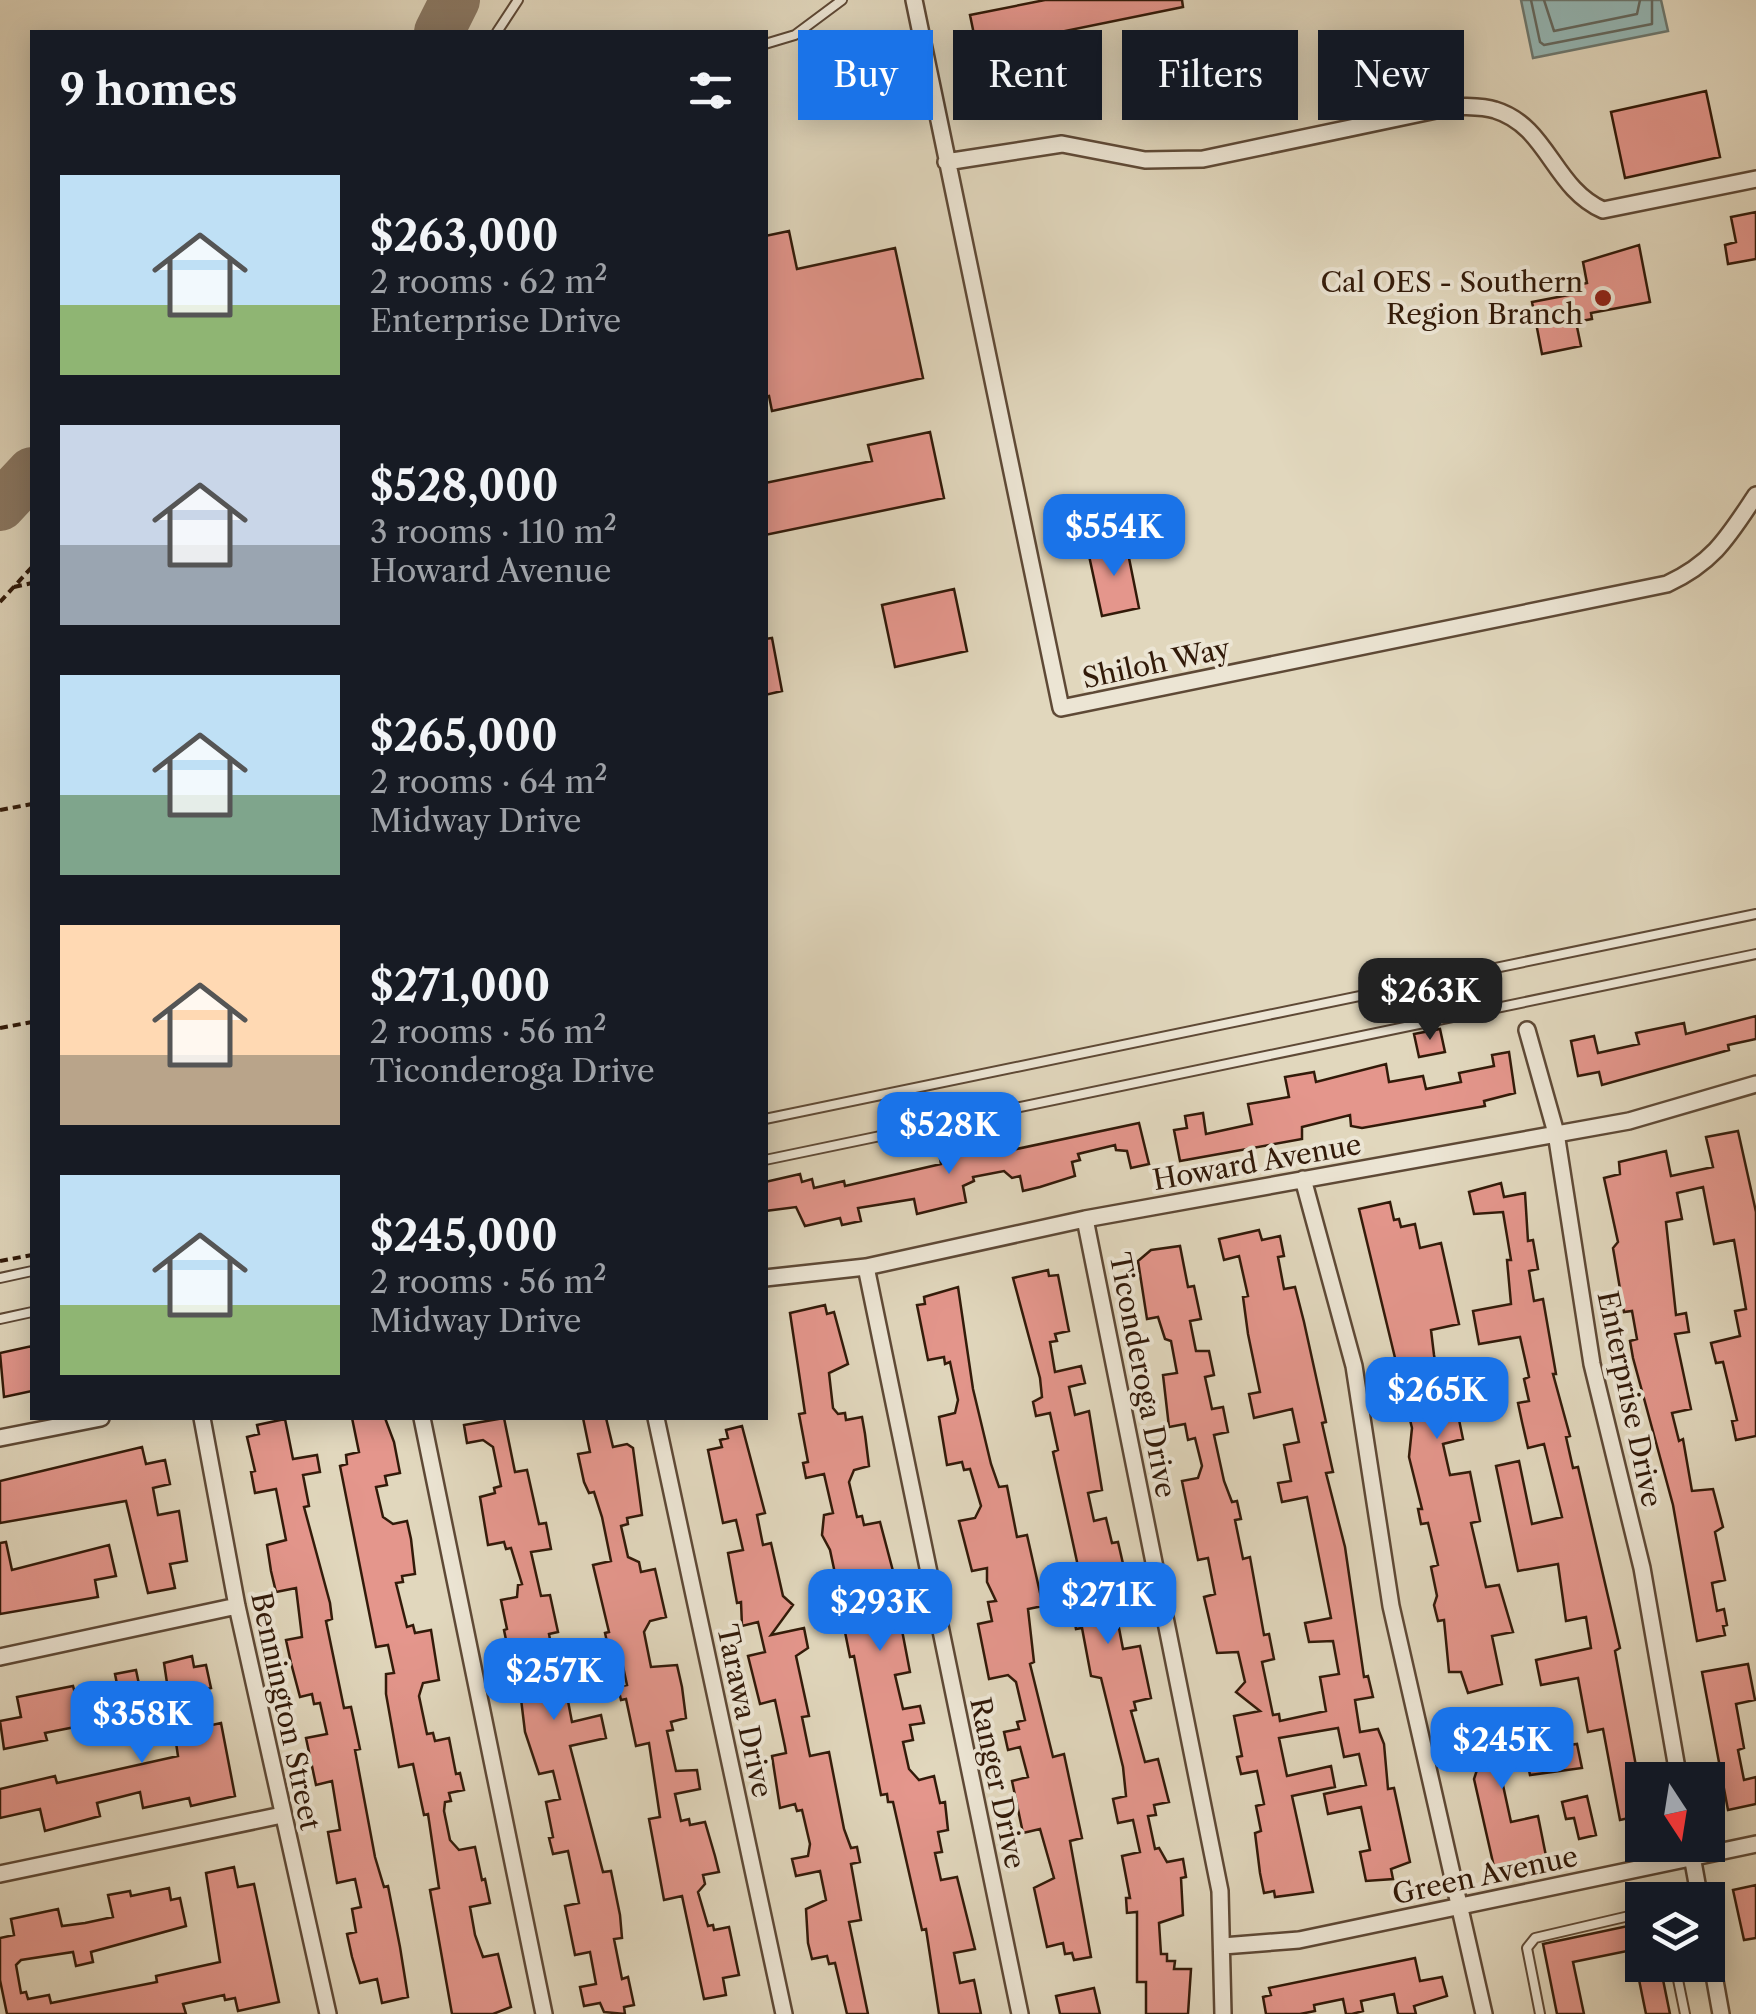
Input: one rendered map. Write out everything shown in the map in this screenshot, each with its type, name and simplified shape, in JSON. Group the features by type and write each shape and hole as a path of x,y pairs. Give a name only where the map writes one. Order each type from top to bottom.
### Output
{"street":[{"name":"Shiloh Way","path":"914,0 1061,708 1668,584 1701,568 1719,550 1756,495"},
{"path":"946,162 1062,144 1145,160 1203,159 1455,106 1496,110 1522,124 1545,148 1580,199 1603,210 1756,179"},
{"name":"Enterprise Drive","path":"1527,1030 1556,1134 1592,1364 1642,1568 1675,1762"},
{"name":"Howard Avenue","path":"768,1278 866,1268 1086,1219 1629,1121 1756,1084"},
{"path":"1303,1179 1354,1366 1391,1606 1484,2014"},
{"name":"Ticonderoga Drive","path":"1086,1219 1220,1890 1223,2014"},
{"name":"Ranger Drive","path":"866,1268 1020,2014"},
{"path":"0,1438 90,1420"},
{"name":"Bennington Street","path":"202,1420 282,1816 328,2014"},
{"path":"422,1420 544,2014"},
{"name":"Tarawa Drive","path":"656,1420 784,2014"},
{"path":"0,1656 238,1606"},
{"path":"0,1874 282,1816"},
{"name":"Green Avenue","path":"1725,1847 1756,1844"},
{"name":"Green Avenue","path":"1223,1946 1299,1940 1645,1862"},
{"path":"1715,1982 1721,2014"}],"lane":[{"path":"497,30 518,0"},
{"path":"768,43 795,35 842,0"},
{"path":"768,1118 1756,914"},
{"path":"768,1159 1756,954"},
{"path":"0,1278 30,1271"},
{"path":"0,1319 30,1312"},
{"path":"1540,2014 1527,1948 1534,1938 1625,1917"},
{"path":"1678,1982 1685,2014"}],"path":[{"path":"0,602 30,569"},
{"path":"14,587 30,584"},
{"path":"0,810 30,804"},
{"path":"0,1028 30,1022"},
{"path":"0,1262 30,1255"}],"water":[{"path":"1521,0 1661,0 1668,31 1533,58"}],"building":[{"path":"1045,0 1182,0 1183,7 1070,30 973,30 970,15"},
{"path":"1706,91 1720,157 1625,178 1611,112"},
{"path":"1756,212 1756,259 1728,264 1725,245 1736,242 1731,217"},
{"path":"789,231 797,269 895,248 923,378 772,411 768,396 768,235"},
{"name":"Cal OES - Southern Region Branch","path":"1639,245 1650,302 1591,313 1592,319 1576,322 1581,346 1542,354 1532,302 1579,293 1577,285 1587,283 1583,262"},
{"path":"930,432 944,498 768,534 768,482 872,461 868,445"},
{"path":"1126,543 1139,608 1102,616 1088,551"},
{"path":"954,589 967,651 895,667 882,605"},
{"path":"772,638 782,691 768,694 768,639"},
{"path":"1756,1016 1756,1039 1728,1045 1729,1050 1602,1085 1599,1072 1578,1076 1571,1041 1594,1036 1598,1053 1639,1044 1636,1033 1684,1023 1686,1034"},
{"path":"1440,1029 1445,1052 1419,1057 1414,1034"},
{"path":"1509,1052 1515,1093 1484,1101 1485,1106 1362,1128 1351,1126 1350,1115 1302,1127 1302,1139 1180,1161 1174,1130 1187,1128 1185,1116 1203,1113 1206,1134 1252,1124 1248,1104 1289,1097 1285,1077 1314,1072 1316,1082 1386,1064 1389,1082 1423,1076 1426,1089 1461,1082 1459,1073 1494,1066 1492,1055"},
{"path":"1139,1123 1149,1164 1131,1168 1127,1151 1116,1150 1115,1145 1078,1154 1080,1160 1072,1162 1075,1176 1040,1187 1023,1191 1020,1176 1012,1178 1004,1171 973,1177 974,1181 963,1186 966,1202 917,1214 914,1199 858,1208 861,1221 842,1225 840,1218 805,1226 796,1207 768,1211 768,1181 800,1174 802,1182 812,1179 814,1188 844,1181 845,1186 941,1164 939,1153 967,1148 968,1154 1011,1145 1012,1150"},
{"path":"1738,1131 1756,1212 1756,1436 1736,1440 1732,1421 1737,1420 1723,1362 1716,1363 1711,1343 1740,1336 1735,1311 1746,1309 1734,1240 1714,1244 1703,1187 1677,1193 1682,1219 1666,1222 1676,1315 1686,1313 1689,1332 1675,1334 1691,1409 1672,1413 1679,1441 1683,1439 1692,1491 1713,1489 1723,1527 1715,1532 1725,1580 1712,1583 1717,1611 1724,1609 1725,1635 1697,1641 1673,1505 1633,1358 1630,1341 1637,1339 1632,1311 1624,1312 1613,1248 1618,1242 1604,1178 1620,1174 1619,1162 1666,1151 1671,1176 1713,1167 1706,1137"},
{"path":"1501,1183 1504,1197 1525,1193 1528,1241 1533,1240 1538,1269 1529,1271 1534,1301 1543,1299 1553,1374 1570,1436 1566,1437 1573,1468 1578,1467 1620,1648 1615,1651 1635,1762 1625,1762 1625,1819 1620,1820 1603,1729 1588,1732 1578,1678 1541,1685 1536,1660 1591,1648 1586,1617 1566,1621 1558,1564 1518,1571 1496,1466 1519,1461 1532,1524 1562,1517 1544,1444 1528,1448 1518,1403 1529,1401 1524,1379 1529,1377 1520,1337 1479,1344 1473,1311 1511,1304 1507,1260 1511,1260 1503,1212 1474,1214 1469,1192"},
{"path":"1390,1202 1394,1220 1399,1219 1401,1227 1415,1224 1420,1248 1441,1243 1459,1324 1431,1330 1440,1384 1451,1381 1463,1439 1443,1444 1450,1475 1470,1472 1480,1521 1471,1523 1486,1587 1499,1585 1513,1632 1492,1636 1502,1684 1468,1693 1461,1672 1449,1672 1444,1620 1438,1621 1434,1605 1437,1596 1431,1567 1438,1565 1428,1523 1421,1524 1418,1509 1422,1509 1409,1457 1412,1428 1359,1209"},
{"path":"1259,1230 1262,1240 1280,1236 1284,1256 1278,1257 1284,1289 1295,1287 1304,1322 1326,1422 1322,1423 1333,1472 1326,1473 1345,1547 1364,1677 1368,1676 1373,1697 1355,1700 1360,1732 1378,1729 1384,1744 1388,1789 1394,1788 1410,1862 1391,1869 1393,1879 1366,1881 1360,1852 1370,1850 1361,1807 1328,1814 1324,1794 1366,1785 1359,1754 1344,1757 1338,1728 1279,1738 1287,1776 1331,1766 1335,1787 1292,1796 1313,1892 1275,1897 1274,1891 1264,1893 1260,1873 1255,1833 1261,1831 1256,1806 1264,1804 1257,1771 1241,1774 1237,1757 1242,1756 1234,1716 1260,1711 1236,1692 1245,1682 1238,1652 1217,1653 1204,1597 1215,1594 1208,1558 1198,1560 1182,1481 1198,1478 1202,1466 1195,1438 1188,1440 1185,1424 1169,1427 1163,1375 1177,1373 1171,1341 1165,1339 1158,1317 1147,1319 1138,1261 1151,1250 1180,1246 1188,1287 1194,1286 1201,1319 1190,1321 1196,1351 1209,1351 1214,1375 1205,1377 1212,1409 1223,1407 1228,1432 1214,1435 1224,1481 1232,1502 1237,1501 1241,1519 1235,1520 1243,1559 1250,1557 1264,1635 1269,1634 1274,1659 1262,1662 1273,1715 1279,1714 1280,1721 1326,1711 1320,1677 1339,1674 1333,1641 1309,1642 1305,1623 1331,1618 1307,1497 1282,1502 1278,1483 1291,1481 1284,1445 1299,1442 1292,1409 1254,1418 1249,1394 1260,1392 1243,1297 1248,1296 1239,1256 1224,1260 1219,1239"},
{"path":"1048,1270 1049,1276 1058,1275 1069,1331 1055,1334 1057,1341 1050,1342 1055,1372 1081,1366 1085,1383 1069,1387 1075,1415 1089,1411 1102,1490 1088,1493 1094,1521 1106,1518 1112,1543 1118,1542 1130,1594 1113,1597 1123,1649 1140,1646 1151,1698 1134,1702 1136,1710 1131,1711 1145,1762 1158,1759 1169,1802 1154,1805 1156,1815 1148,1816 1155,1849 1159,1848 1167,1862 1183,1859 1183,1915 1159,1923 1161,1954 1167,1954 1167,1961 1175,1961 1174,1969 1191,1969 1188,2014 1146,2014 1146,1982 1137,1982 1137,1912 1127,1913 1126,1898 1130,1898 1122,1856 1140,1852 1133,1820 1118,1823 1113,1799 1126,1796 1123,1767 1101,1678 1091,1676 1082,1628 1076,1629 1070,1597 1081,1580 1053,1452 1058,1450 1050,1413 1036,1416 1033,1402 1042,1397 1040,1378 1013,1278"},
{"path":"958,1287 973,1389 991,1464 999,1487 1007,1486 1017,1537 1027,1535 1043,1606 1028,1609 1034,1662 1030,1664 1053,1757 1064,1754 1082,1838 1070,1841 1091,1957 1074,1960 1072,1953 1065,1954 1063,1943 1047,1947 1034,1888 1054,1878 1040,1829 1023,1833 1012,1781 1028,1777 1020,1747 1008,1750 1004,1732 1019,1729 1017,1722 1025,1720 1016,1682 1008,1675 989,1679 978,1624 992,1621 988,1602 996,1601 987,1582 987,1568 972,1571 959,1521 975,1518 981,1506 970,1469 964,1470 962,1462 947,1465 939,1417 955,1413 958,1400 950,1362 945,1364 944,1357 928,1360 917,1305 925,1304 924,1297"},
{"path":"825,1305 827,1314 834,1312 848,1364 829,1373 833,1408 838,1414 845,1413 846,1420 862,1417 865,1434 869,1466 854,1470 849,1482 857,1517 862,1516 864,1525 880,1522 893,1571 877,1574 879,1581 874,1582 880,1616 885,1628 901,1625 910,1672 895,1675 903,1709 920,1706 924,1723 910,1725 913,1740 903,1742 909,1769 919,1780 934,1776 940,1803 945,1802 948,1830 938,1832 942,1852 935,1853 941,1880 957,1877 975,1949 954,1953 960,1983 974,1980 981,2014 939,2014 926,1929 922,1930 893,1802 888,1802 887,1794 881,1795 854,1656 850,1657 844,1627 860,1622 854,1594 840,1597 830,1550 822,1535 824,1515 833,1513 824,1474 806,1478 803,1463 808,1462 799,1414 805,1413 790,1313"},
{"path":"30,1346 30,1391 4,1397 0,1353"},
{"path":"285,1420 293,1459 317,1455 320,1472 303,1475 309,1506 304,1507 330,1603 332,1619 326,1621 344,1708 351,1707 375,1857 384,1887 388,1886 408,1997 382,2003 377,1979 360,1983 352,1957 347,1934 356,1932 352,1909 361,1907 355,1879 337,1883 328,1832 340,1830 332,1781 316,1785 306,1738 327,1734 320,1703 314,1704 312,1694 300,1697 286,1640 302,1637 296,1588 276,1592 267,1545 286,1540 276,1489 255,1493 251,1472 255,1471 247,1437 259,1434 257,1425"},
{"path":"352,1420 386,1420 400,1473 385,1476 387,1485 376,1487 383,1517 393,1524 407,1521 411,1539 415,1574 402,1576 403,1582 396,1583 407,1627 413,1625 415,1633 431,1630 439,1680 423,1683 419,1696 427,1734 433,1733 435,1741 449,1738 456,1774 460,1773 464,1790 449,1793 451,1801 445,1802 450,1840 459,1850 475,1847 482,1880 485,1879 490,1903 470,1907 475,1935 483,1957 498,1954 511,2007 493,2014 452,2014 430,1890 439,1888 428,1814 424,1815 413,1764 399,1767 386,1694 386,1674 394,1673 388,1645 376,1647 340,1466 347,1464 346,1455 359,1452"},
{"path":"504,1420 515,1472 527,1470 539,1524 546,1523 551,1549 531,1552 541,1596 550,1595 558,1632 549,1634 557,1676 563,1675 572,1722 601,1715 606,1738 570,1746 603,1872 611,1871 622,1938 614,1939 622,1979 628,1977 634,2005 624,2007 625,2014 604,2012 600,2003 584,2006 580,1987 596,1984 590,1952 575,1955 565,1906 579,1903 568,1851 553,1854 549,1838 553,1837 546,1802 560,1799 553,1771 539,1774 525,1732 521,1699 535,1696 534,1690 540,1689 534,1651 509,1654 504,1630 507,1629 501,1600 517,1597 518,1585 522,1584 511,1548 506,1549 504,1542 488,1545 480,1497 495,1493 494,1488 501,1486 493,1447 483,1440 467,1443 464,1425"},
{"path":"583,1420 606,1420 613,1447 627,1444 633,1448 642,1515 627,1518 628,1524 621,1526 628,1557 639,1562 641,1572 655,1569 666,1617 650,1621 644,1632 651,1667 677,1665 682,1687 686,1718 671,1722 673,1730 667,1731 676,1771 697,1770 700,1789 675,1794 681,1821 689,1819 690,1825 705,1822 715,1856 719,1872 703,1875 705,1884 698,1892 708,1926 713,1925 714,1930 729,1927 739,1975 723,1978 726,1995 704,1999 682,1896 664,1900 649,1819 660,1817 649,1743 636,1746 626,1699 621,1700 618,1687 627,1685 619,1648 609,1651 605,1633 609,1632 593,1565 611,1561 602,1517 594,1492 589,1493 584,1482 578,1454 590,1452"},
{"path":"742,1426 765,1513 757,1515 763,1545 771,1543 783,1596 793,1605 771,1635 804,1628 808,1648 796,1656 809,1716 802,1717 810,1756 829,1752 844,1829 851,1848 857,1847 860,1862 851,1864 861,1920 849,1922 868,2014 847,2014 835,1963 829,1964 827,1956 812,1959 808,1943 806,1909 826,1900 820,1871 796,1876 792,1859 808,1856 810,1844 802,1810 797,1811 795,1804 780,1808 772,1756 786,1753 785,1747 775,1700 760,1704 748,1656 765,1652 758,1622 742,1626 741,1602 737,1603 728,1553 743,1550 736,1520 723,1523 708,1450 722,1447 720,1440 728,1438 726,1430"},
{"path":"142,1447 146,1464 165,1460 170,1484 153,1488 158,1515 179,1511 187,1561 170,1564 175,1588 148,1593 126,1501 0,1523 0,1481"},
{"path":"6,1542 12,1570 109,1545 116,1576 95,1580 98,1597 0,1614 0,1543"},
{"path":"192,1656 194,1667 206,1665 211,1688 195,1692 203,1727 221,1723 235,1796 191,1806 189,1798 143,1808 140,1792 97,1803 100,1816 45,1831 40,1809 0,1818 0,1789 55,1776 57,1783 178,1756 164,1663"},
{"path":"1748,1664 1755,1700 1736,1704 1744,1748 1738,1750 1744,1780 1756,1777 1756,1804 1728,1810 1725,1762 1719,1762 1702,1672"},
{"path":"136,1670 145,1713 45,1733 47,1740 4,1749 0,1721 21,1717 17,1697 73,1686 76,1697 84,1695 85,1701 119,1694 115,1674"},
{"path":"1481,1713 1485,1730 1532,1721 1537,1744 1496,1753 1511,1822 1538,1816 1546,1856 1494,1867 1474,1779 1477,1770 1461,1717"},
{"path":"1577,1744 1582,1768 1530,1775 1525,1751"},
{"path":"1587,1796 1596,1835 1579,1839 1574,1818 1566,1819 1562,1802"},
{"path":"234,1867 238,1887 254,1884 279,2002 238,2011 235,1998 225,2000 224,1995 183,2004 186,2014 7,2014 0,1980 0,1938 14,1935 11,1919 58,1909 62,1926 85,1923 113,1917 108,1895 130,1891 131,1896 169,1888 171,1900 180,1898 186,1926 91,1952 93,1962 76,1966 73,1952 21,1960 16,1965 21,1993 26,1992 28,1999 49,1995 51,2003 157,1982 156,1976 220,1962 206,1873"},
{"path":"1756,1885 1756,1938 1744,1940 1733,1890"},
{"path":"1625,1927 1625,1951 1573,1962 1584,2014 1557,2014 1543,1944"},
{"path":"1415,1958 1420,1981 1442,1977 1447,1996 1414,2006 1416,2014 1398,2014 1394,1994 1361,2001 1363,2011 1352,2014 1346,2014 1343,1999 1314,2005 1315,2011 1300,2014 1266,2014 1263,1997 1271,1995 1269,1988"},
{"path":"1639,1982 1663,1982 1670,2014 1646,2014"},
{"path":"1094,1988 1100,2014 1060,2014 1056,1996"}],"taxiway":[{"path":"440,30 455,0"},
{"path":"0,506 30,474"}],"place":[{"name":"Cal OES - Southern Region Branch","path":"1603,298"}]}
